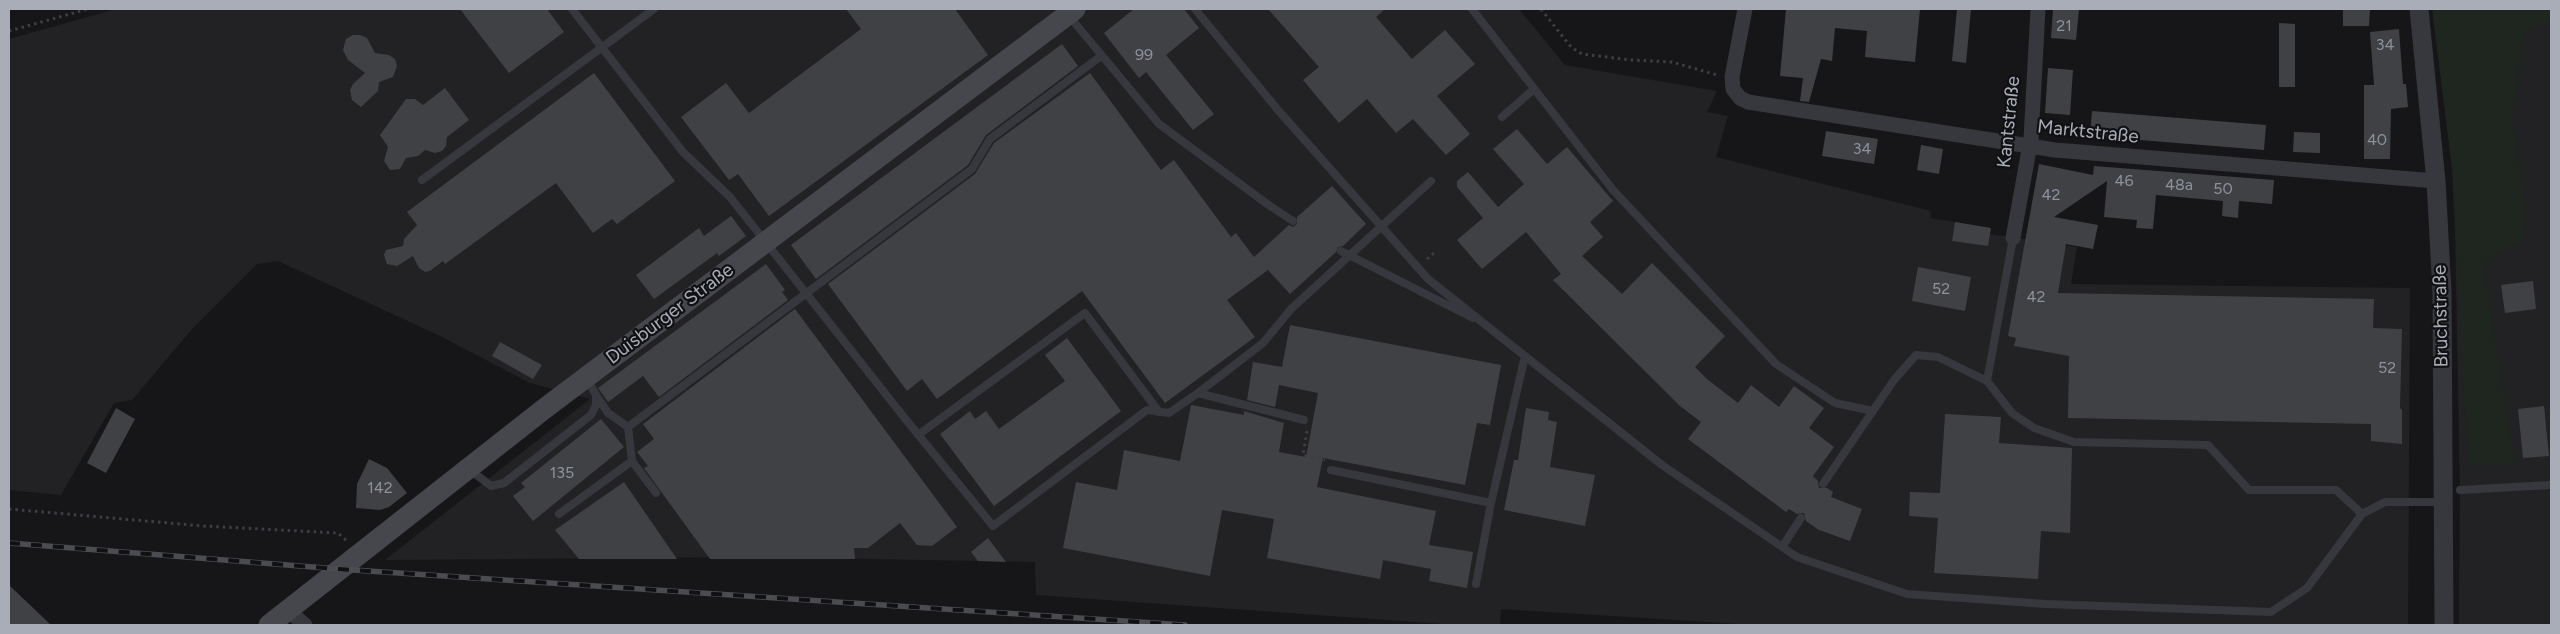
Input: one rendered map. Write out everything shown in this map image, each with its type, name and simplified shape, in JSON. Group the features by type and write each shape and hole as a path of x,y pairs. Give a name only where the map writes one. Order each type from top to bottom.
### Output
{"main road":[{"name":"Duisburger Straße","path":"269,625 468,469 591,386 764,242 1069,11"}],"street":[{"path":"1732,77 1745,9"},
{"name":"Kantstraße","path":"2013,238 2029,146 2038,9"},
{"name":"Bruchstraße","path":"2419,9 2436,181 2442,292 2444,625"},
{"name":"Marktstraße","path":"1732,77 1733,89 1740,98 1768,107 2055,150 2436,181"},
{"path":"288,610 305,625"}],"lane":[{"path":"572,9 683,152 730,197 918,435 993,526 1147,410 1169,413 1263,343 1291,309 1431,181"},
{"path":"422,180 654,9"},
{"path":"1195,9 1278,110 1428,279 1662,466 1797,557 1907,594 2046,604 2271,612 2307,588 2362,514 2385,502 2443,502"},
{"path":"1472,9 1613,190 1776,364 1834,403 1873,411"},
{"path":"1069,11 1101,56 1159,124 1293,221"},
{"path":"628,427 972,170 990,140 1101,56"},
{"path":"1502,117 1534,89"},
{"path":"1987,381 2013,238"},
{"path":"1341,251 1382,274 1486,324"},
{"path":"918,435 1085,312 1159,412"},
{"path":"1823,484 1894,380 1916,354 1938,357 1987,381 2012,413 2034,428 2074,442 2208,444 2249,490 2336,490 2362,514"},
{"path":"1476,584 1491,503 1525,356"},
{"path":"591,386 608,413 628,427 632,461 656,493"},
{"path":"468,469 491,486 504,483 591,415 596,405 591,386"},
{"path":"1198,393 1304,420"},
{"path":"559,514 632,461"},
{"path":"1331,470 1491,503"},
{"path":"2460,490 2551,485"},
{"path":"1782,547 1801,518"}],"path":[{"path":"9,31 88,9"},
{"path":"1541,9 1571,47 1582,54 1631,60 1672,62 1711,74 1732,77"},
{"path":"1304,420 1309,420 1303,455 1333,461 1331,470"},
{"path":"9,509 203,526 338,533 359,553"}],"shaded area":[{"path":"116,9 1519,9 1565,65 1717,91 1707,112 1728,116 1716,157 1931,211 1930,218 1991,228 1990,234 2077,247 2071,284 2410,288 2408,625 1755,625 1501,609 1500,625 1457,625 1036,595 1035,562 761,557 385,560 590,399 530,383 438,335 278,261 257,264 193,328 132,400 114,403 61,495 9,490 9,39"},
{"path":"2432,9 2551,9 2551,21 2524,31 2512,117 2526,210 2523,239 2483,263 2515,465 2468,466 2452,169"},
{"path":"2439,9 2551,9 2551,625 2459,625 2460,490 2454,180"}],"building":[{"path":"460,9 547,9 564,32 509,73"},
{"path":"846,9 955,9 988,55 769,216 738,174 729,180 681,117 726,83 749,113 861,29"},
{"path":"1134,9 1184,9 1199,28 1166,55 1214,114 1193,130 1146,72 1139,78 1104,33"},
{"path":"1268,9 1385,9 1376,17 1412,59 1445,30 1475,64 1437,96 1470,134 1446,155 1413,119 1396,133 1367,99 1339,123 1303,80 1319,67"},
{"path":"1786,9 1920,9 1915,62 1865,57 1867,31 1835,28 1832,61 1821,59 1809,102 1800,101 1803,78 1780,76"},
{"path":"1957,9 1971,9 1966,63 1952,61"},
{"path":"2053,9 2079,9 2076,40 2051,38"},
{"path":"2343,9 2370,9 2369,26 2343,26"},
{"path":"2279,23 2295,24 2295,87 2279,87"},
{"path":"2399,29 2403,84 2406,84 2408,107 2391,109 2390,159 2364,159 2364,85 2374,85 2370,32"},
{"path":"353,35 367,38 375,53 389,55 395,59 397,66 393,77 379,82 378,91 361,107 352,100 350,90 353,84 365,73 348,60 343,50 346,39"},
{"path":"1062,44 1078,66 986,135 968,165 816,279 791,245"},
{"path":"2048,68 2073,70 2070,115 2045,113"},
{"path":"594,73 675,181 617,224 612,219 593,233 556,183 445,264 443,261 430,271 425,272 419,268 413,256 397,266 387,264 384,255 386,250 403,246 404,239 417,225 407,212"},
{"path":"1090,73 1161,170 1174,160 1231,237 1236,233 1254,257 1289,225 1293,227 1297,224 1297,217 1332,186 1366,224 1343,246 1338,247 1336,252 1290,294 1268,270 1227,300 1255,337 1165,403 1082,291 937,399 922,379 907,391 828,284 975,174 994,143"},
{"path":"445,88 469,120 447,137 446,146 442,151 435,153 425,150 418,156 406,158 400,169 390,170 384,161 388,147 380,135 406,99 415,99 423,105"},
{"path":"2092,111 2266,125 2264,150 2090,136"},
{"path":"1517,129 1547,164 1567,147 1613,201 1590,222 1603,237 1582,256 1622,294 1652,263 1725,336 1695,367 1707,379 1738,403 1751,385 1779,407 1794,386 1824,408 1809,428 1834,447 1813,476 1818,481 1819,488 1827,488 1833,492 1831,497 1862,509 1850,541 1819,530 1806,521 1804,513 1797,514 1789,509 1786,512 1688,439 1701,422 1680,406 1553,280 1561,274 1526,232 1482,269 1457,240 1483,218 1457,187 1457,181 1468,172 1498,207 1524,184 1493,149"},
{"path":"1826,131 1878,139 1874,164 1822,156"},
{"path":"2294,132 2320,133 2320,153 2293,152"},
{"path":"1921,145 1943,149 1939,174 1917,170"},
{"path":"2039,164 2093,175 2094,166 2274,180 2272,204 2239,201 2238,218 2222,216 2223,201 2156,195 2153,229 2136,228 2137,220 2104,217 2107,181 2054,217 2098,225 2093,249 2066,244 2058,293 2374,299 2373,328 2402,329 2400,408 2402,410 2402,444 2371,441 2371,424 2068,418 2069,356 2014,346 2016,338 2008,336"},
{"path":"731,216 746,236 719,256 717,253 654,299 636,275 699,228 704,236"},
{"path":"1955,222 1991,228 1988,246 1952,241"},
{"path":"766,264 785,290 782,292 788,300 659,397 643,376 608,402 598,388"},
{"path":"1918,267 1971,277 1965,311 1912,301"},
{"path":"2533,281 2536,309 2505,313 2501,285"},
{"path":"795,309 957,527 932,546 917,545 900,523 868,548 854,548 855,559 710,559 644,468 648,466 637,452 654,439 643,424"},
{"path":"1290,325 1501,365 1490,425 1477,423 1465,485 1323,458 1317,487 1436,511 1429,545 1473,552 1467,588 1429,581 1431,569 1383,560 1380,579 1267,558 1274,519 1222,510 1210,576 1063,548 1076,482 1117,490 1124,450 1180,461 1191,405 1244,415 1244,411 1284,423 1279,452 1306,457 1318,393 1279,385 1275,407 1247,400 1253,362 1282,367"},
{"path":"1067,338 1121,411 994,506 940,434 970,411 975,419 986,411 999,429 1065,381 1045,355"},
{"path":"500,342 542,365 533,379 492,356"},
{"path":"2544,406 2549,456 2523,458 2518,409"},
{"path":"116,408 135,419 106,473 87,463"},
{"path":"1526,408 1549,412 1548,420 1557,422 1550,467 1595,475 1585,526 1504,510 1514,460 1518,460"},
{"path":"1945,414 2001,417 1999,443 2072,448 2070,533 2041,531 2038,579 1934,573 1938,518 1909,516 1910,492 1940,493"},
{"path":"601,419 624,447 533,521 513,496 525,487 521,483"},
{"path":"369,459 387,468 407,493 389,507 380,510 356,508 357,484"},
{"path":"624,482 677,559 579,559 555,530"},
{"path":"988,538 1006,562 978,561 971,552"},
{"path":"9,585 51,625 9,625"}],"railway":[{"path":"9,543 338,569 1185,625"}]}
